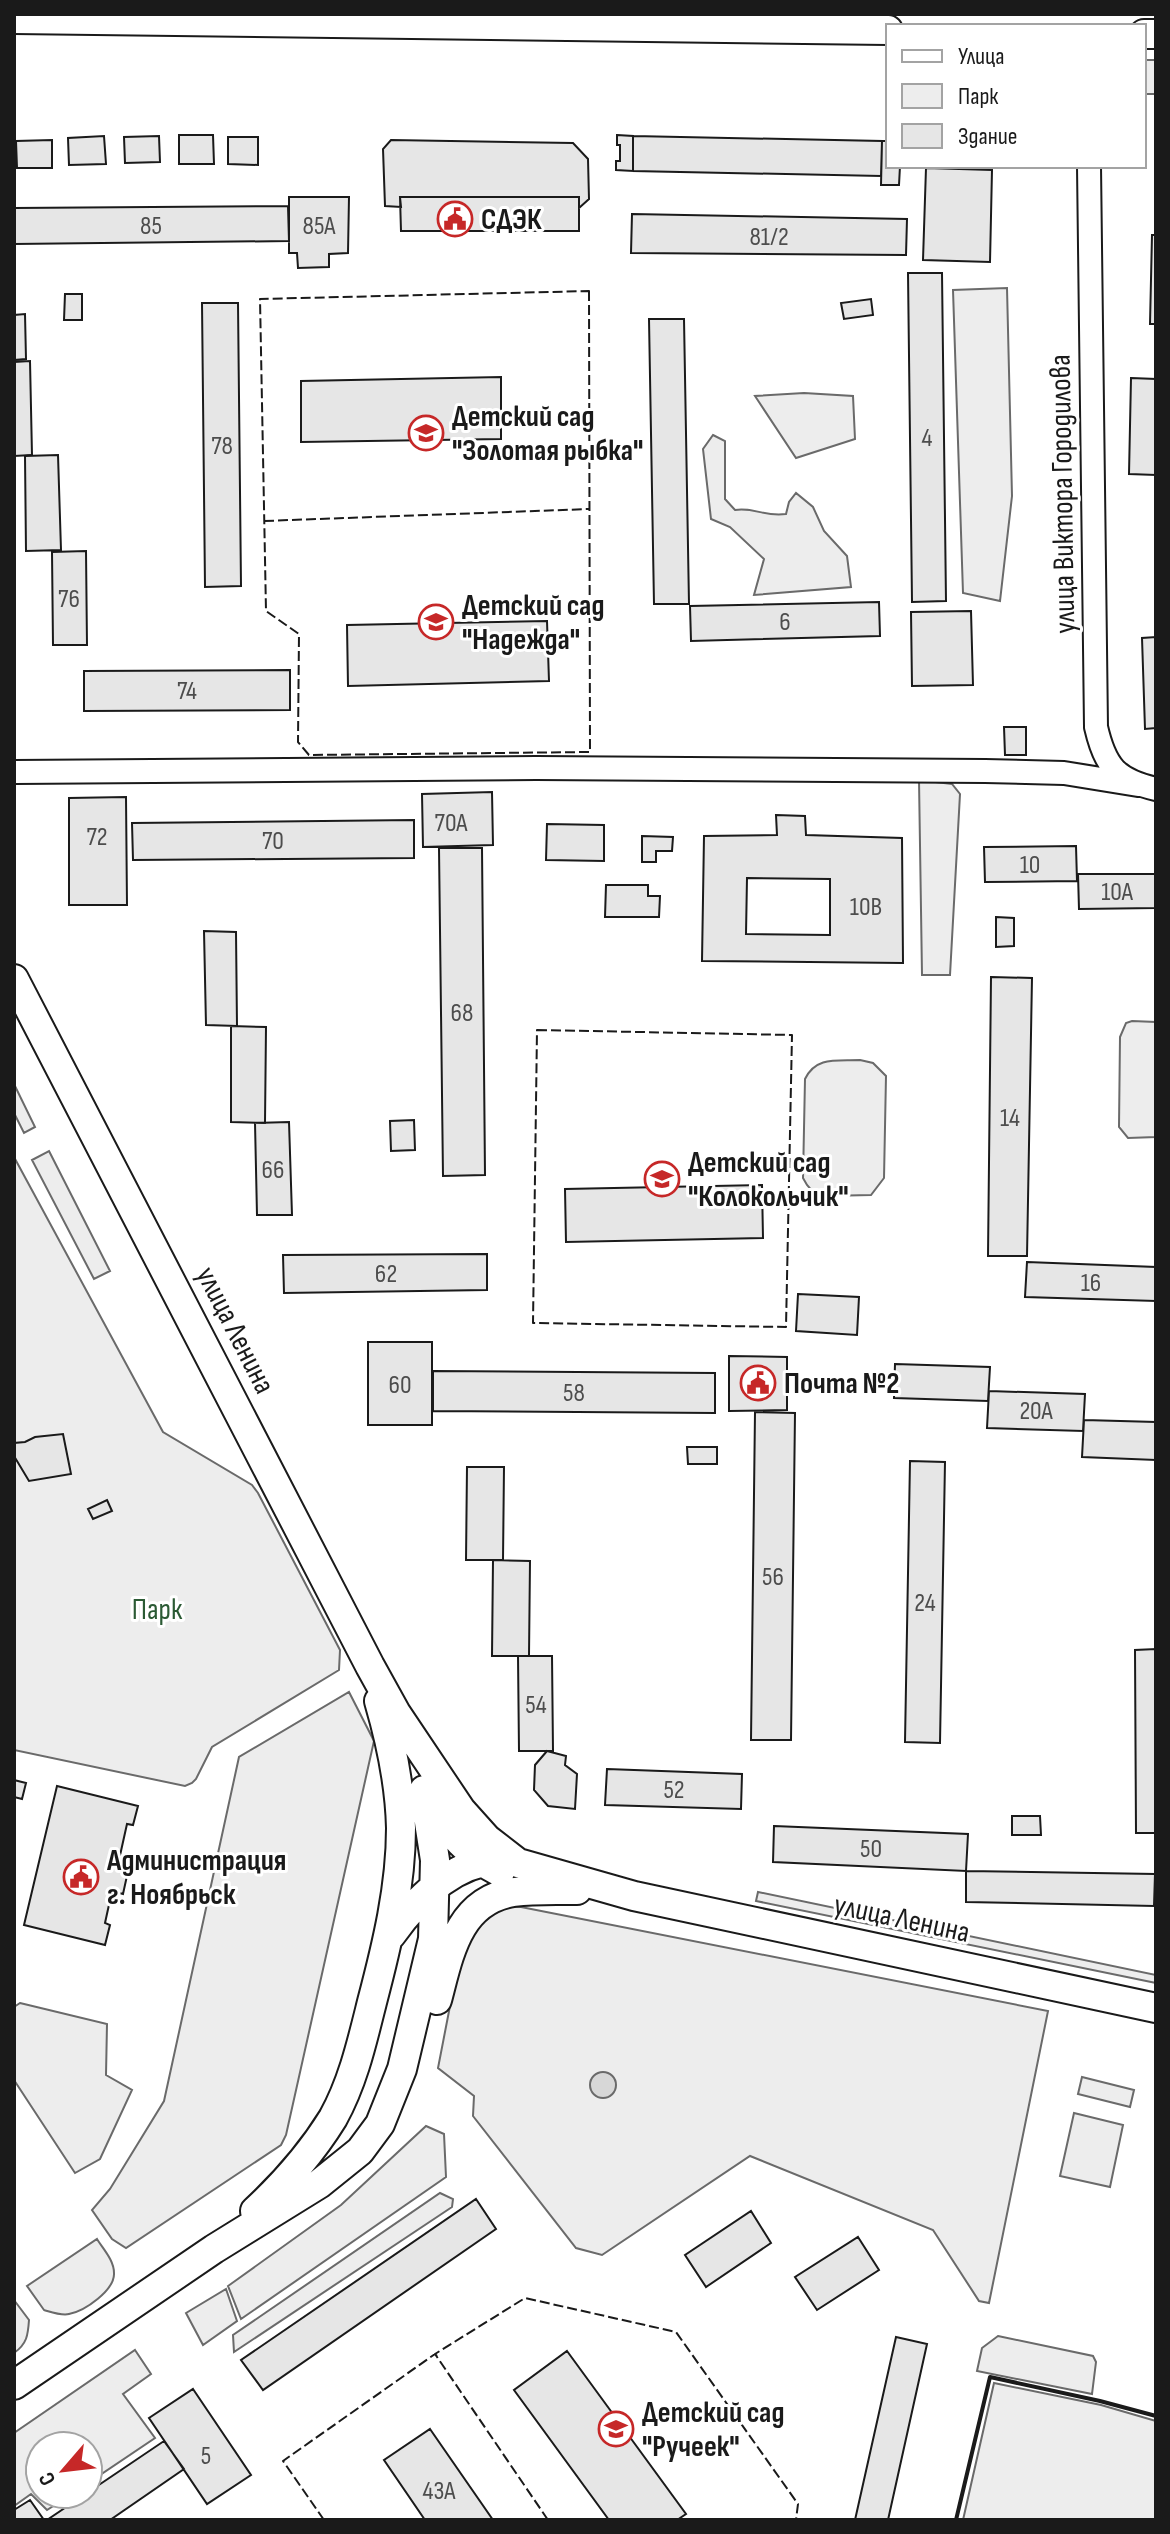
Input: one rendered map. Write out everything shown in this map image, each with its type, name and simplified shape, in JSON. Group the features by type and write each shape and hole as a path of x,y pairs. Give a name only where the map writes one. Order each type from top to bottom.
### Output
{"main road":[{"path":"14,19 886,30"},
{"name":"улица Ленина","path":"14,979 370,1666 396,1713 466,1816 487,1839 518,1863 634,1896 1156,2008"},
{"path":"214,2249 295,2169 334,2116 359,2056 388,1939 396,1893 401,1826 393,1758 370,1666"},
{"name":"улица Ленина","path":"396,1713 424,1790 442,1821 482,1861 516,1878 634,1896"},
{"path":"380,2124 399,2078 433,1939 436,1886 433,1838 424,1790"},
{"path":"388,1939 406,1914 436,1886 461,1869 482,1861 518,1863"},
{"path":"14,2385 214,2249 341,2168 360,2151 406,2085 419,2059 455,1937 474,1911 494,1898 514,1892 580,1890"}],"street":[{"name":"улица Виктора Городилова","path":"1089,168 1096,727 1102,752 1116,772 1147,787"},
{"path":"14,772 536,768 985,771 1064,773 1147,787"}],"green space":[{"path":"1146,60 1156,60 1156,94 1146,94"},
{"path":"1007,288 1012,496 1000,601 963,593 953,290"},
{"path":"804,393 853,396 855,439 796,458 755,396"},
{"path":"713,435 725,441 725,499 735,510 786,514 789,502 796,493 813,507 824,531 847,556 851,587 754,595 764,559 730,527 711,519 703,449"},
{"path":"919,780 952,784 960,794 950,975 922,975"},
{"path":"1156,1022 1156,1137 1128,1138 1119,1127 1120,1037 1126,1023"},
{"path":"860,1060 873,1063 886,1076 884,1178 871,1195 825,1196 813,1192 803,1178 805,1079 821,1063"},
{"path":"14,1084 35,1127 24,1133 14,1113"},
{"path":"49,1151 110,1271 94,1279 32,1160"},
{"name":"Парк","path":"14,1157 163,1432 252,1485 340,1650 339,1670 212,1747 196,1779 185,1786 14,1750"},
{"path":"349,1692 374,1741 286,2135 281,2145 126,2248 112,2239 92,2210 110,2189 164,2101 239,1757"},
{"path":"758,1892 1156,1975 1156,1983 756,1901"},
{"path":"502,1906 521,1907 1048,2011 989,2303 979,2301 933,2230 750,2156 602,2255 576,2248 473,2116 474,2096 438,2068 463,1939 478,1919"},
{"path":"20,2003 107,2024 106,2075 132,2090 100,2159 75,2173 14,2080 14,2007"},
{"path":"1082,2077 1134,2090 1130,2107 1078,2094"},
{"path":"1074,2113 1123,2125 1110,2187 1060,2176"},
{"path":"426,2126 444,2134 446,2177 241,2319 228,2286 341,2205"},
{"path":"440,2193 453,2199 452,2207 234,2352 233,2335"},
{"path":"97,2239 114,2268 110,2286 98,2299 76,2312 63,2314 44,2310 27,2286"},
{"path":"226,2289 237,2321 203,2345 186,2313"},
{"path":"14,2300 29,2320 26,2339 14,2353"},
{"path":"998,2336 1093,2356 1096,2362 1092,2394 977,2371 982,2348"},
{"path":"135,2350 151,2374 123,2394 155,2438 104,2472 104,2430 24,2430 24,2499 14,2506 14,2433"},
{"path":"994,2383 1101,2405 1156,2421 1156,2520 963,2520"}],"shaded area":[{"path":"603,2072 612,2076 616,2085 612,2094 603,2098 594,2094 590,2085 594,2076"}],"building":[{"path":"179,135 213,135 214,164 179,164"},
{"path":"617,135 633,136 633,171 616,170 616,161 620,161"},
{"path":"104,136 106,164 69,165 68,138"},
{"path":"159,136 160,162 125,163 124,137"},
{"path":"633,136 882,141 881,176 633,171"},
{"path":"228,137 258,137 258,165 228,164"},
{"path":"52,140 52,168 17,168 16,141"},
{"path":"391,140 573,143 588,159 589,199 579,208 579,197 400,197 401,207 385,206 383,149"},
{"path":"882,141 886,141 886,168 900,168 899,185 881,185"},
{"path":"926,168 992,170 990,262 923,260"},
{"path":"289,197 349,197 348,253 329,254 329,267 298,268 297,253 289,253"},
{"path":"400,197 579,197 579,231 401,231"},
{"path":"288,206 289,241 14,244 14,208"},
{"path":"632,214 907,219 906,255 631,253"},
{"path":"1152,235 1156,235 1156,324 1150,324"},
{"path":"908,273 942,273 946,601 912,602"},
{"path":"65,294 82,294 82,320 64,320"},
{"path":"871,299 873,315 844,319 841,303"},
{"path":"202,303 238,303 241,586 205,587"},
{"path":"25,314 26,359 14,360 14,315"},
{"path":"649,319 684,319 689,604 654,604"},
{"path":"30,361 32,455 14,456 14,362"},
{"path":"501,377 501,439 301,442 301,381"},
{"path":"1131,378 1156,379 1156,475 1129,474"},
{"path":"58,455 61,550 26,551 25,456"},
{"path":"86,551 87,645 53,645 52,552"},
{"path":"879,602 880,636 691,641 690,606"},
{"path":"971,611 973,685 912,686 911,612"},
{"path":"547,621 549,681 348,686 347,625"},
{"path":"1156,637 1156,728 1145,729 1142,638"},
{"path":"290,670 290,710 84,711 84,671"},
{"path":"1004,727 1026,727 1026,755 1005,755"},
{"path":"492,792 493,845 423,847 422,794"},
{"path":"126,797 127,905 69,905 69,798"},
{"path":"776,815 805,816 806,835 902,838 903,963 702,961 704,836 777,835","holes":["747,878 830,879 830,935 746,934"]},
{"path":"414,820 414,858 133,860 132,823"},
{"path":"547,824 604,825 604,861 546,860"},
{"path":"642,836 673,837 672,851 656,851 656,862 642,862"},
{"path":"1076,846 1077,881 985,882 984,847"},
{"path":"439,848 482,848 485,1175 443,1176"},
{"path":"1078,874 1156,874 1156,908 1079,909"},
{"path":"606,885 648,885 648,896 660,896 659,917 605,917"},
{"path":"996,917 1014,918 1014,946 996,947"},
{"path":"204,931 236,932 237,1026 206,1025"},
{"path":"991,977 1032,978 1027,1256 988,1256"},
{"path":"231,1026 266,1027 265,1123 231,1122"},
{"path":"414,1120 415,1150 391,1151 390,1121"},
{"path":"289,1122 292,1215 257,1215 255,1123"},
{"path":"762,1185 763,1238 566,1242 565,1189"},
{"path":"487,1254 487,1290 284,1293 283,1255"},
{"path":"1027,1262 1156,1267 1156,1301 1025,1297"},
{"path":"798,1294 859,1297 857,1335 796,1331"},
{"path":"368,1342 432,1342 432,1425 368,1425"},
{"name":"Почта №2","path":"729,1356 787,1357 787,1410 729,1411"},
{"path":"895,1364 990,1367 988,1401 894,1398"},
{"path":"433,1371 715,1373 715,1413 433,1411"},
{"path":"989,1391 1085,1394 1083,1431 987,1428"},
{"path":"755,1412 795,1413 791,1740 751,1740"},
{"path":"1084,1420 1156,1422 1156,1460 1082,1457"},
{"path":"63,1434 71,1474 29,1481 14,1456 14,1443"},
{"path":"687,1447 717,1447 717,1464 688,1464"},
{"path":"910,1461 945,1462 940,1743 905,1742"},
{"path":"467,1467 504,1467 503,1560 466,1560"},
{"path":"107,1500 112,1511 93,1519 88,1509"},
{"path":"493,1560 530,1561 529,1656 492,1656"},
{"path":"1156,1649 1156,1833 1136,1833 1135,1650"},
{"path":"518,1656 552,1656 553,1751 519,1751"},
{"path":"547,1751 566,1756 565,1765 577,1774 575,1809 548,1806 534,1790 535,1765"},
{"path":"607,1769 742,1774 741,1809 605,1805"},
{"path":"14,1780 26,1783 22,1799 14,1797"},
{"name":"Администрация г. Ноябрьск","path":"57,1786 138,1806 133,1825 127,1824 119,1860 130,1862 123,1894 112,1891 105,1923 110,1925 105,1945 24,1925"},
{"path":"1012,1816 1040,1816 1041,1835 1012,1835"},
{"path":"774,1826 968,1834 966,1871 773,1862"},
{"path":"966,1871 1155,1874 1154,1906 966,1902"},
{"path":"476,2199 496,2229 263,2390 241,2360"},
{"path":"751,2211 771,2243 706,2287 685,2255"},
{"path":"858,2237 879,2270 817,2310 795,2277"},
{"path":"896,2337 927,2344 888,2520 855,2520"},
{"path":"567,2351 686,2514 677,2520 609,2520 514,2390"},
{"path":"193,2389 251,2475 207,2504 149,2418"},
{"path":"430,2429 493,2520 425,2520 384,2460"},
{"path":"164,2441 184,2469 110,2520 47,2520 62,2510 104,2510 104,2482"},
{"path":"24,2504 24,2510 37,2510 44,2520 14,2520 14,2510"}],"fence":[{"path":"589,291 590,752 309,755 298,742 299,634 266,611 260,299 589,291"},
{"path":"264,521 589,509"},
{"path":"537,1030 792,1035 786,1327 533,1323 537,1030"},
{"path":"548,2520 435,2354 525,2298 676,2332 798,2504 796,2520"},
{"path":"324,2520 283,2461 435,2354 437,2356"}],"wall":[{"path":"956,2520 990,2377 1156,2416"}],"place":[{"name":"СДЭК","path":"455,219"},
{"name":"Детский сад \"Золотая рыбка\"","path":"426,433"},
{"name":"Детский сад \"Надежда\"","path":"436,622"},
{"name":"Детский сад \"Колокольчик\"","path":"662,1179"},
{"name":"Почта №2","path":"758,1383"},
{"name":"Администрация г. Ноябрьск","path":"81,1877"},
{"name":"Детский сад \"Ручеек\"","path":"616,2429"}]}
